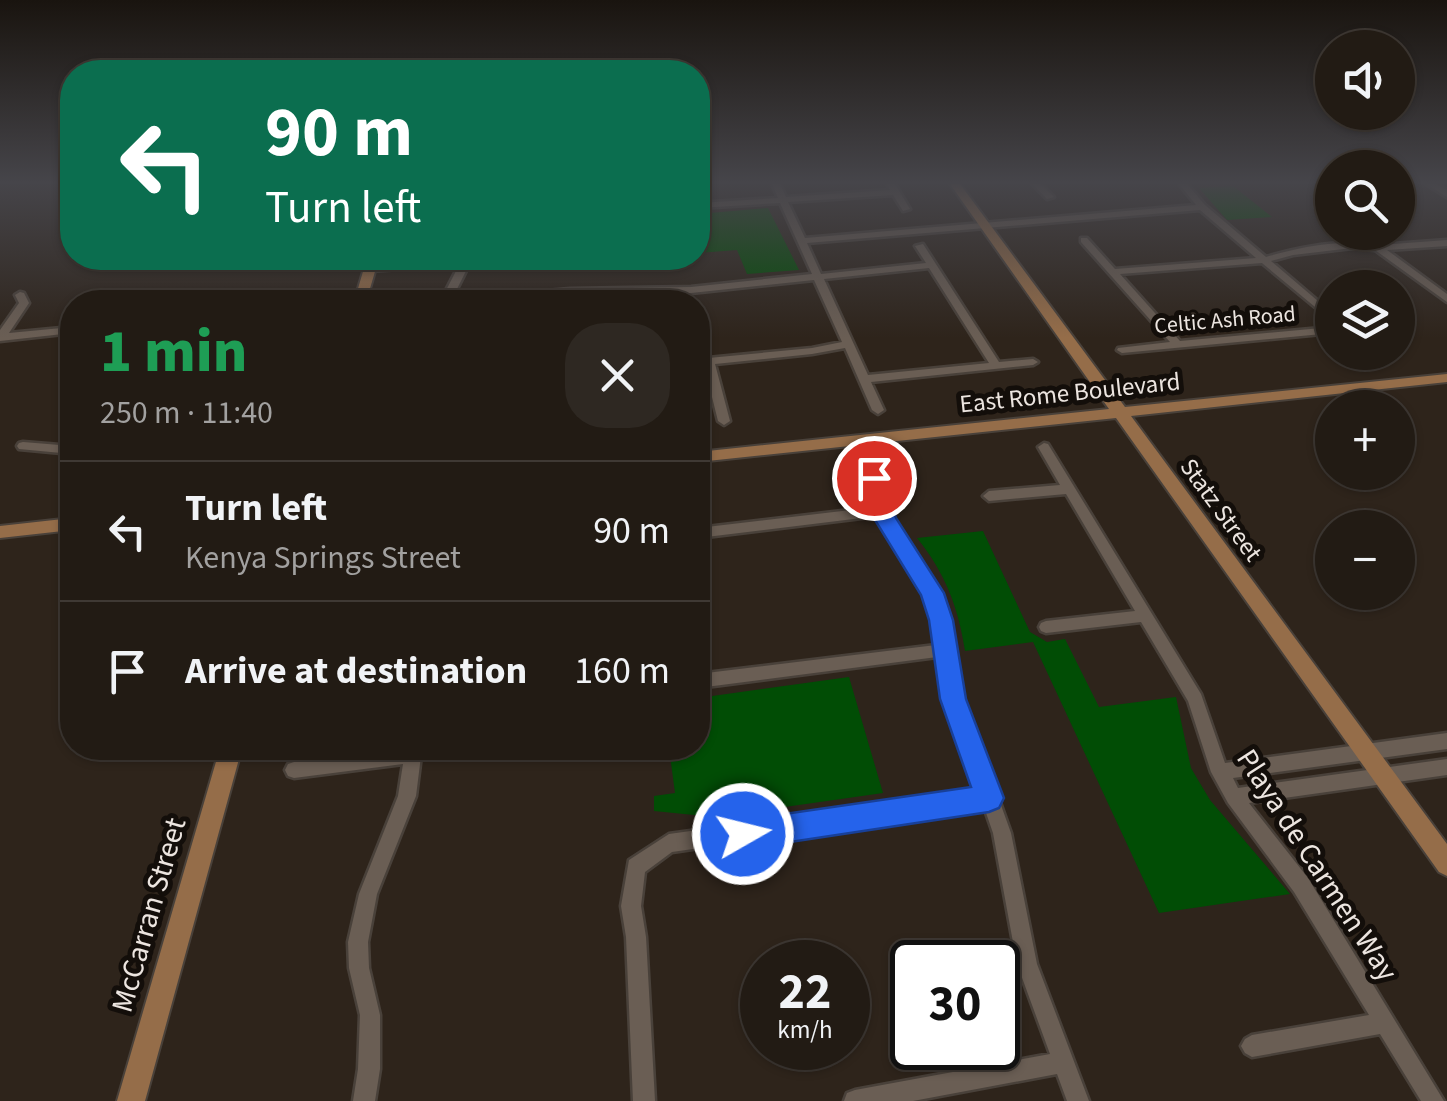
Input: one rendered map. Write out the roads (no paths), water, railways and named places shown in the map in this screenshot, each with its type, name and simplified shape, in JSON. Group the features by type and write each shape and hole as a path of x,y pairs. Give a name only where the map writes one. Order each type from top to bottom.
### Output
{"street":[{"path":"817,235 800,237 878,410"},
{"name":"Statz Street","path":"991,235 1447,864"},
{"path":"1236,235 1315,304"},
{"path":"1084,240 1178,345"},
{"path":"1415,245 1447,242"},
{"path":"920,246 995,364"},
{"path":"1112,272 1264,260 1315,249"},
{"path":"1382,250 1447,298"},
{"path":"691,290 931,265"},
{"path":"0,337 21,311 24,303 20,296"},
{"path":"0,337 60,331"},
{"name":"Celtic Ash Road","path":"1122,350 1315,332"},
{"path":"710,361 812,352 848,344"},
{"path":"864,379 1033,362"},
{"name":"East Rome Boulevard","path":"710,456 1447,378"},
{"path":"710,382 724,421"},
{"path":"23,446 60,449"},
{"name":"Playa de Carmen Way","path":"1044,447 1195,699 1220,772 1234,797 1302,884 1433,1101"},
{"path":"874,478 884,512 932,593 941,620 953,699 1002,833 1027,964 1078,1101"},
{"path":"990,496 1069,488"},
{"path":"710,532 884,512"},
{"path":"0,532 60,525"},
{"path":"1046,626 1146,616"},
{"path":"710,679 945,650"},
{"path":"1220,772 1447,741"},
{"name":"McCarran Street","path":"131,1101 228,760"},
{"path":"294,770 357,760"},
{"path":"364,1101 370,1026 358,968 358,942 368,894 407,796 412,760"},
{"path":"1234,797 1447,767"},
{"path":"644,1101 631,906 636,867 670,843 989,798"},
{"path":"1252,1046 1386,1023"},
{"path":"856,1101 1064,1062"}]}
